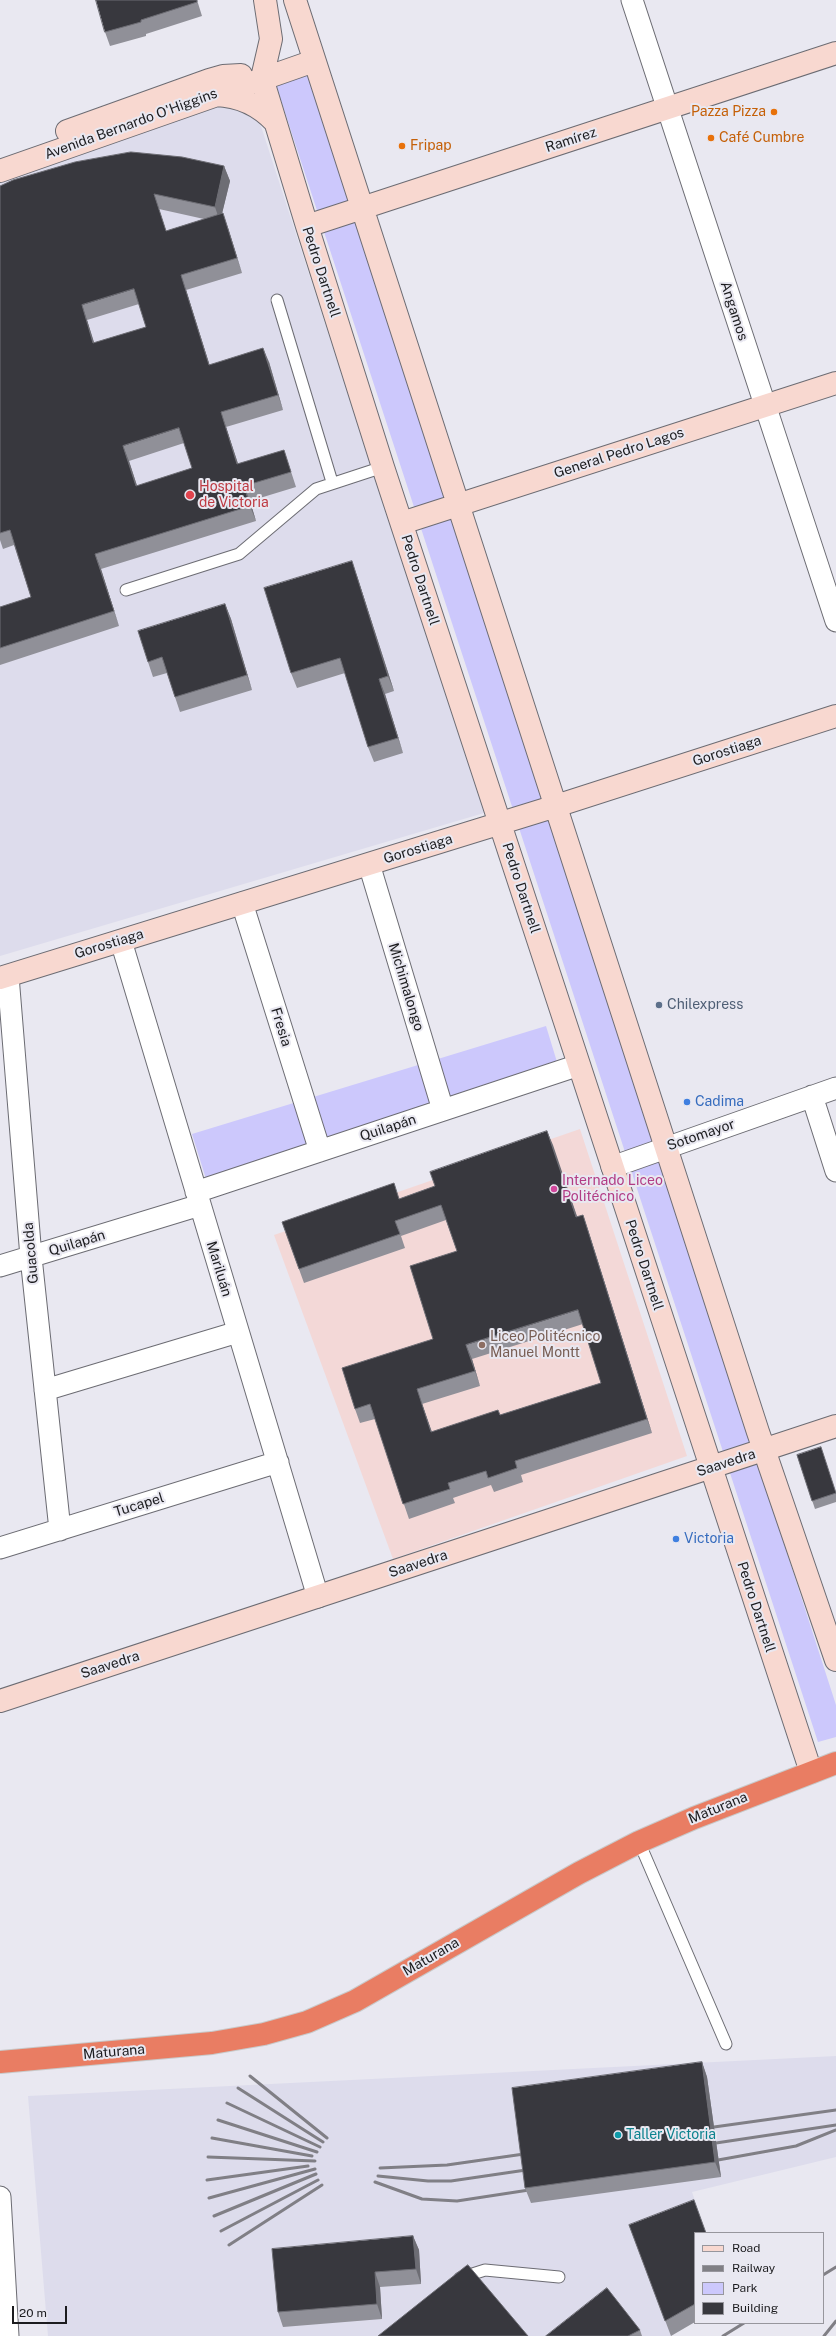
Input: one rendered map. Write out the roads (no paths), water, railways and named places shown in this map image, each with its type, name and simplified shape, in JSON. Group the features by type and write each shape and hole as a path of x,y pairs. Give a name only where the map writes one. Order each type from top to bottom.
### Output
{"highway":[{"name":"Maturana","path":"0,2062 212,2043 264,2034 307,2022 355,2001 579,1873 639,1842 694,1818 836,1763"}],"main road":[{"path":"262,78 272,39 265,0"},
{"path":"295,0 765,1451 836,1660"},
{"name":"Ramírez","path":"307,226 836,53"},
{"name":"Avenida Bernardo O'Higgins","path":"0,171 214,94 314,61"},
{"name":"Avenida Bernardo O'Higgins","path":"0,155 209,80 237,75 262,78"},
{"name":"Pedro Dartnell","path":"262,78 383,467 710,1468 811,1772"},
{"path":"214,94 226,95 249,102 275,122"},
{"name":"General Pedro Lagos","path":"402,523 836,383"},
{"name":"Gorostiaga","path":"4,977 500,824 836,716"},
{"name":"Saavedra","path":"0,1701 765,1451 836,1426"}],"street":[{"name":"Angamos","path":"632,0 666,108 836,621"},
{"name":"Michimalongo","path":"369,864 443,1110"},
{"name":"Fresia","path":"242,903 320,1151"},
{"name":"Mariluán","path":"120,941 318,1597"},
{"name":"Guacolda","path":"4,977 31,1257 60,1530"},
{"name":"Quilapán","path":"0,1266 31,1257 198,1198 320,1151 579,1066"},
{"name":"Sotomayor","path":"612,1167 836,1088"},
{"path":"812,1096 836,1171"},
{"path":"45,1390 238,1332"},
{"name":"Tucapel","path":"0,1548 278,1462"},
{"path":"0,2197 8,2336"}],"lane":[{"path":"277,300 332,482"},
{"path":"126,590 239,554 316,489 332,482 383,467"},
{"path":"639,1842 726,2044"},
{"path":"450,2285 465,2275 484,2270 559,2277"}],"railway":[{"path":"250,2076 327,2138"},
{"path":"238,2088 323,2142"},
{"path":"227,2103 320,2147"},
{"path":"714,2127 836,2110"},
{"path":"218,2120 317,2152"},
{"path":"716,2143 836,2125"},
{"path":"718,2160 796,2146 836,2130"},
{"path":"212,2138 312,2156"},
{"path":"380,2168 447,2165 524,2154"},
{"path":"208,2157 315,2161"},
{"path":"207,2180 308,2166"},
{"path":"209,2198 315,2169"},
{"path":"378,2176 428,2181 451,2181 526,2170"},
{"path":"214,2216 316,2174"},
{"path":"221,2231 318,2180"},
{"path":"375,2182 422,2199 457,2201 529,2190"},
{"path":"229,2245 322,2185"},
{"path":"824,2274 836,2267"},
{"path":"824,2336 836,2321"},
{"path":"723,2336 742,2324"}],"place":[{"name":"Pazza Pizza","path":"774,112"},
{"name":"Café Cumbre","path":"711,138"},
{"name":"Fripap","path":"402,146"},
{"name":"Hospital de Victoria","path":"190,495"},
{"name":"Chilexpress","path":"659,1005"},
{"name":"Cadima","path":"687,1102"},
{"name":"Internado Liceo Politécnico","path":"554,1189"},
{"name":"Liceo Politécnico Manuel Montt","path":"482,1345"},
{"name":"Victoria","path":"676,1539"},
{"name":"Taller Victoria","path":"618,2135"}]}
